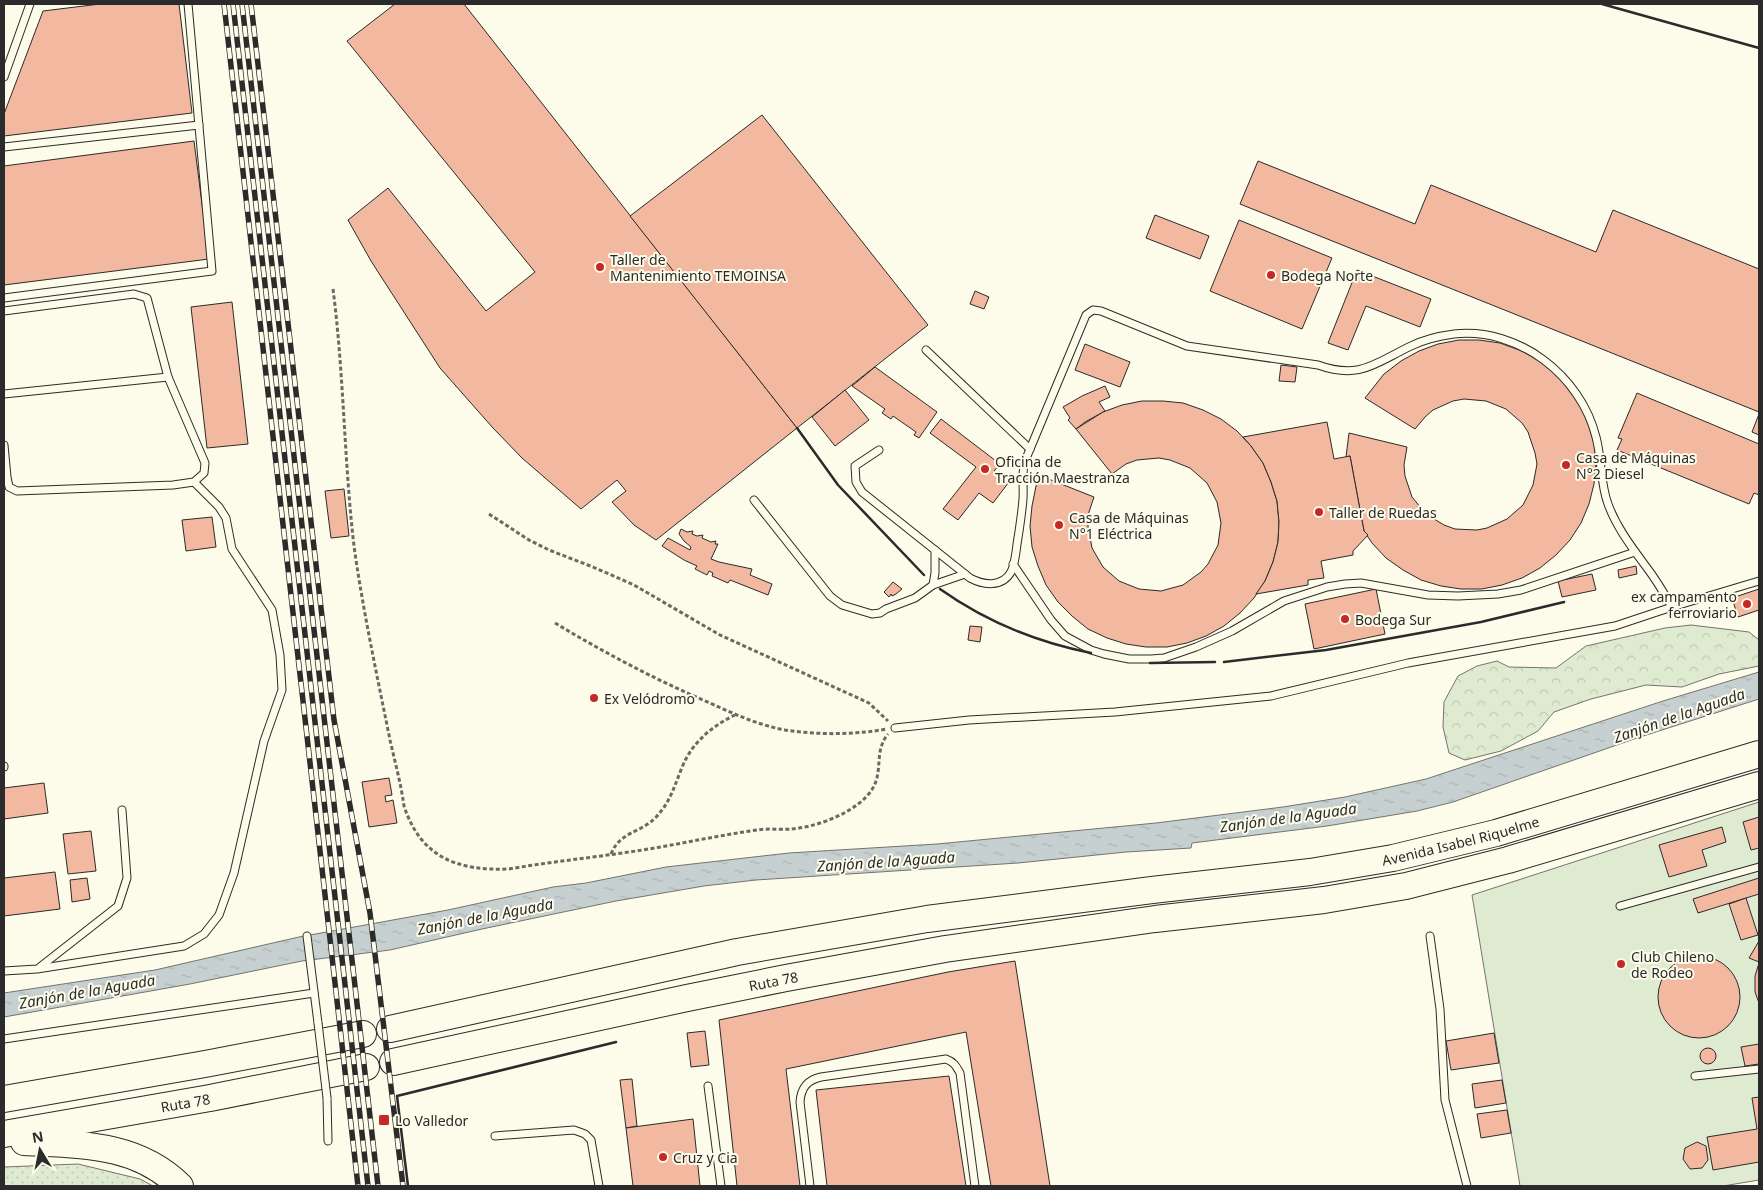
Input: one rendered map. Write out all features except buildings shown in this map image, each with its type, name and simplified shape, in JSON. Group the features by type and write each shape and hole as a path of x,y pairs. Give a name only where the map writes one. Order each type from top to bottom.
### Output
{"highway":[{"name":"Avenida Isabel Riquelme","path":"390,1029 659,969 815,938 927,919 1310,872 1393,858 1496,833 1759,754"},
{"name":"Ruta 78","path":"393,1062 687,998 813,973 972,945 1156,919 1324,900 1406,886 1508,860 1759,785"},
{"path":"4,1099 363,1034"},
{"name":"Ruta 78","path":"4,1134 210,1098 366,1067"},
{"path":"4,1140 87,1144 114,1150 147,1163 166,1174 180,1186"}],"lane":[{"path":"4,77 30,4"},
{"path":"4,298 212,271 188,4"},
{"path":"4,147 199,125"},
{"path":"4,311 134,294 147,298 168,377 205,463 204,473 194,482 173,485 18,491 9,487 4,445"},
{"path":"879,450 855,466 854,471 858,488 965,574 980,583 991,584 1002,581 1010,573 1022,509 1022,470 1084,321 1089,312 1093,310 1101,310 1187,346 1342,370 1355,370 1374,366 1412,345 1430,338 1460,334 1491,336 1536,354 1561,375 1574,390 1591,419 1597,438 1608,502 1618,525 1672,607"},
{"path":"926,350 1030,449"},
{"path":"4,394 168,377"},
{"path":"4,971 37,969 184,946 204,934 219,915 234,873 264,741 282,690 280,655 272,610 232,549 226,518 219,507 194,482"},
{"path":"754,500 830,596 842,605 872,614 880,613 915,598 933,585 965,574"},
{"path":"933,585 935,550"},
{"path":"1013,564 1051,620 1065,636 1091,650 1104,654 1129,659 1151,659 1164,658 1196,648 1232,631 1284,601 1327,587 1360,583 1428,595 1498,594 1521,590 1635,552"},
{"path":"895,728 969,720 1115,712 1271,696 1408,663 1615,626 1759,581"},
{"path":"37,969 118,906 127,878 122,810"},
{"path":"1620,906 1759,867"},
{"path":"306,936 327,1098 328,1141"},
{"path":"1430,936 1440,1009 1445,1100 1467,1186"},
{"path":"4,1039 314,993"},
{"path":"810,1186 800,1102 801,1092 812,1079 946,1059 956,1066 960,1073 975,1186"},
{"path":"1694,1076 1759,1069"},
{"path":"708,1086 721,1186"},
{"path":"495,1136 574,1130 585,1134 591,1140 599,1186"}],"path":[{"path":"333,289 340,349 345,452 355,547 369,636 404,806 417,835 430,849 450,862 473,868 508,869 611,855 760,829 793,829 825,821 859,803 871,791 879,774 881,746 884,739 895,728"},
{"path":"490,514 528,540 634,585 720,635 869,703 895,728"},
{"path":"555,623 635,668 735,715 766,726 803,732 850,733 895,728"},
{"path":"611,855 619,841 646,826 664,808 671,797 684,762 698,742 715,726 735,715"}],"green space":[{"path":"1691,625 1749,632 1759,640 1759,666 1719,674 1682,687 1646,685 1591,699 1554,712 1538,731 1501,751 1465,760 1449,753 1443,727 1444,702 1458,676 1477,666 1497,661 1509,667 1556,668 1586,646 1665,628"},
{"name":"Club Chileno de Rodeo","path":"1759,802 1759,1180 1723,1186 1520,1186 1472,895"},
{"path":"78,1164 140,1179 153,1186 4,1186 4,1167"}],"water":[{"name":"Zanjón de la Aguada","path":"1759,672 1759,699 1637,738 1453,802 1417,811 1327,826 1192,843 1191,848 1126,852 1018,863 756,880 704,886 616,901 390,950 302,961 190,984 4,1017 4,993 155,970 299,937 448,910 553,887 586,883 666,867 789,853 937,844 1156,823 1345,797 1426,779 1663,701"}],"railway":[{"path":"224,4 358,1186"},
{"path":"233,4 368,1186"},
{"path":"242,4 378,1186"},
{"path":"251,4 334,720 370,913 403,1186"}],"wall":[{"path":"1602,4 1759,48"},
{"path":"797,428 838,485 924,575"},
{"path":"940,589 975,611 1012,629 1051,643 1091,653"},
{"path":"1224,662 1326,650 1481,622 1564,602"},
{"path":"1150,663 1215,662"},
{"path":"408,1186 397,1096 616,1042"}],"place":[{"name":"Taller de Mantenimiento TEMOINSA","path":"600,267"},
{"name":"Bodega Norte","path":"1271,275"},
{"name":"Casa de Máquinas N°2 Diesel","path":"1566,465"},
{"name":"Oficina de Tracción Maestranza","path":"985,469"},
{"name":"Taller de Ruedas","path":"1319,512"},
{"name":"Casa de Máquinas N°1 Eléctrica","path":"1059,525"},
{"name":"ex campamento ferroviario","path":"1747,604"},
{"name":"Bodega Sur","path":"1345,619"},
{"name":"Ex Velódromo","path":"594,698"},
{"name":"Club Chileno de Rodeo","path":"1621,964"},
{"name":"Lo Valledor","path":"384,1120"},
{"name":"Cruz y Cia","path":"663,1157"}]}
